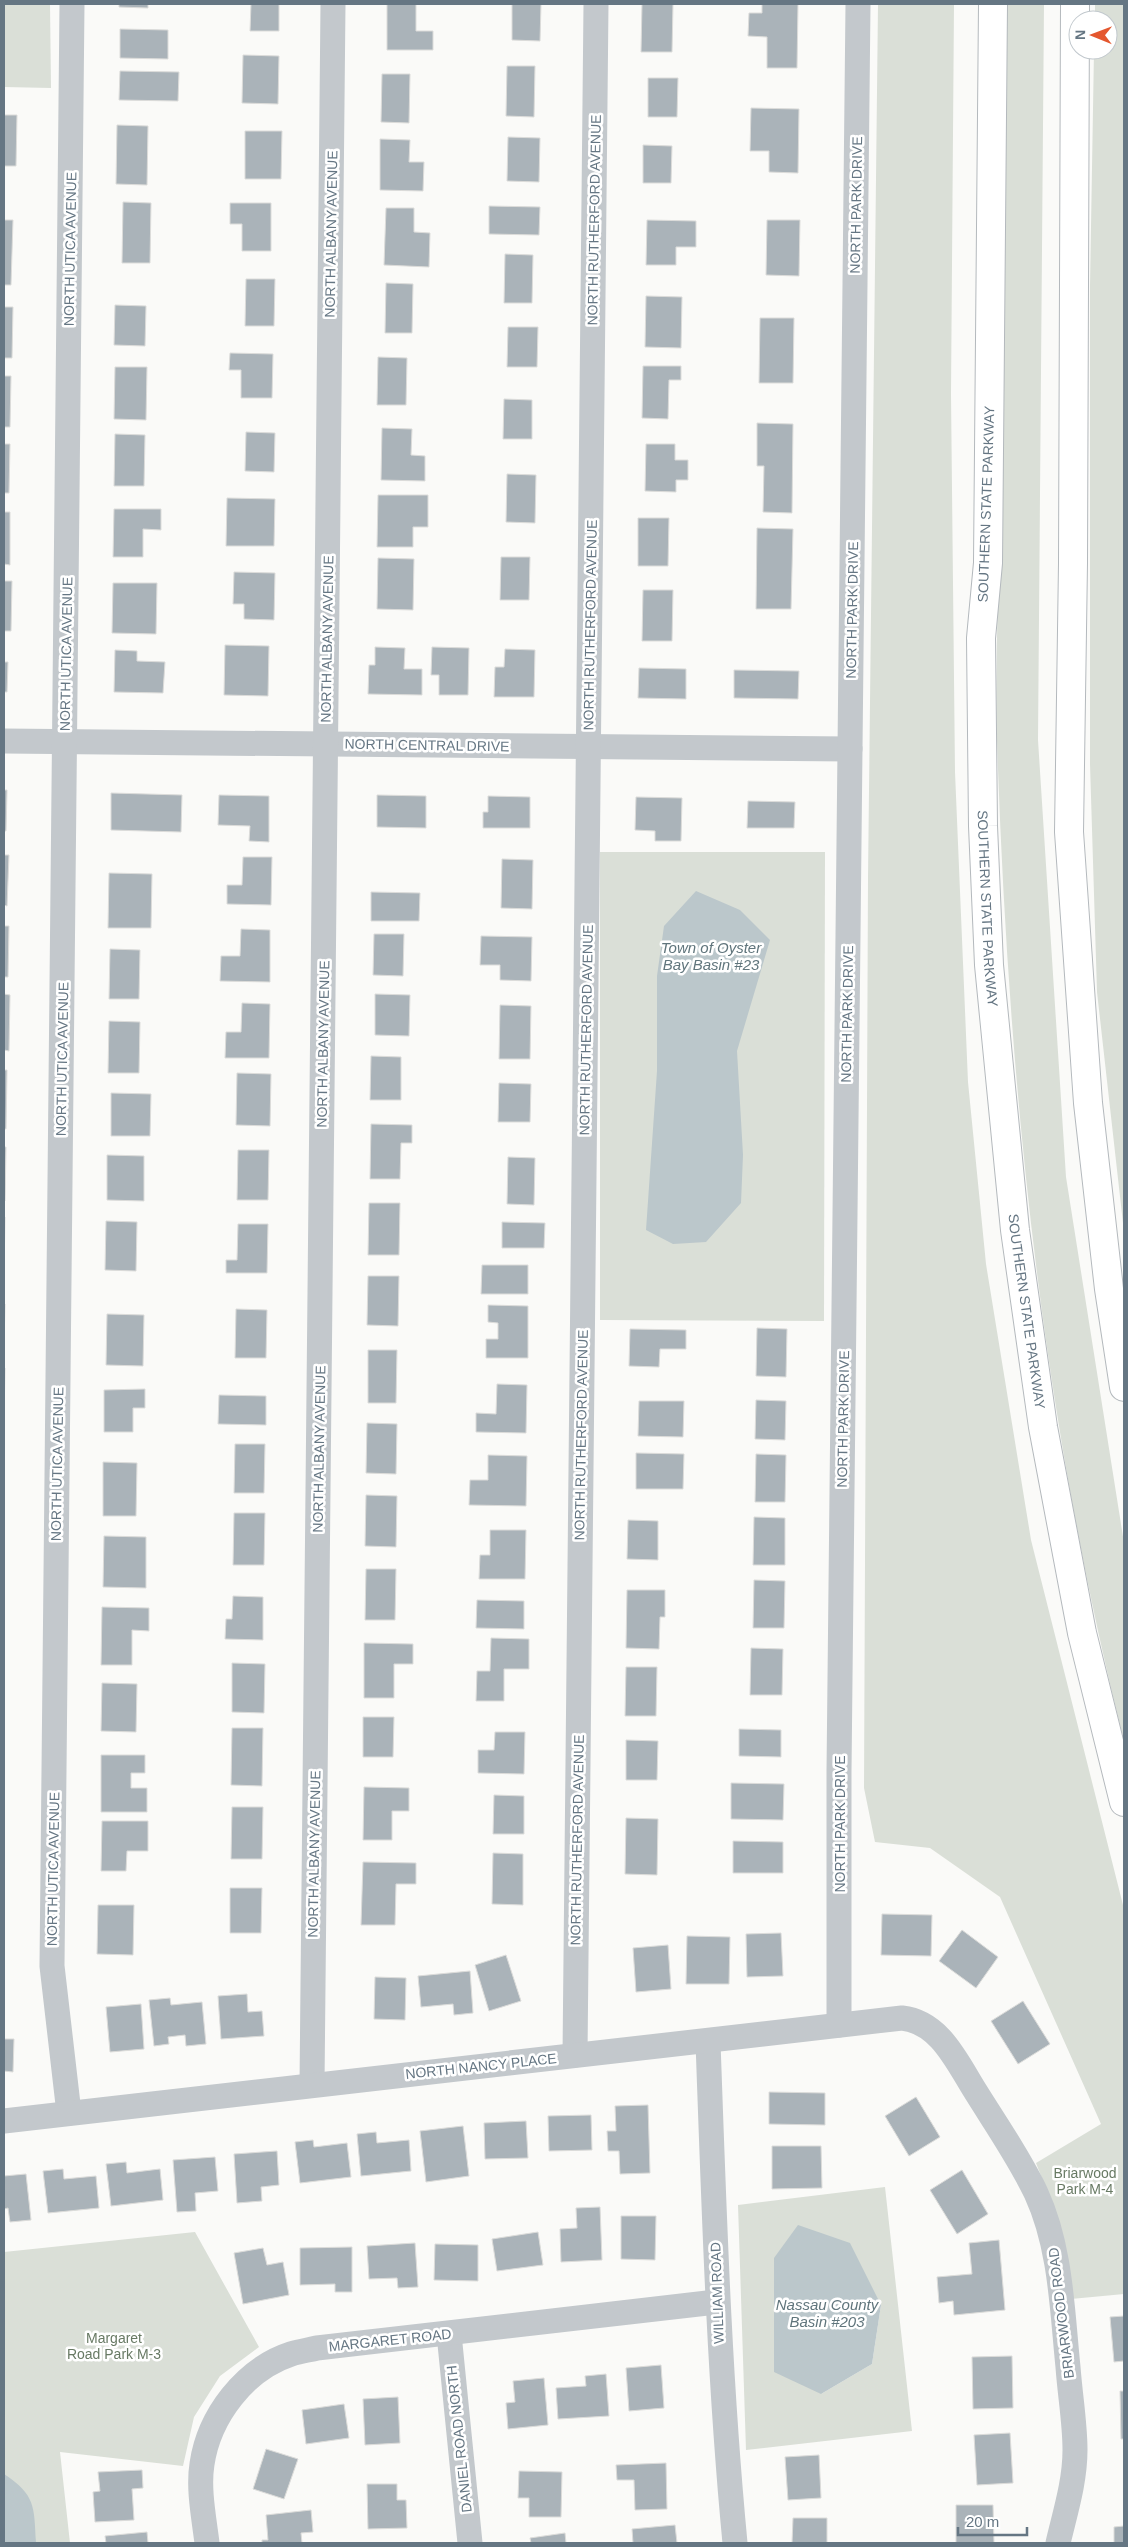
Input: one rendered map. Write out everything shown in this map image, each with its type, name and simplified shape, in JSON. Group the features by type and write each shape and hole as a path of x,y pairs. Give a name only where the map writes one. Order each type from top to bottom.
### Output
{"highway":[{"name":"SOUTHERN STATE PARKWAY","path":"993,4 988,563 981,638 983,826 989,965 1015,1230 1043,1427 1082,1634 1124,1802"},
{"path":"1075,4 1073,563 1069,832 1088,1103 1109,1288 1124,1387"}],"street":[{"name":"NORTH UTICA AVENUE","path":"69,2113 52,1966 72,4"},
{"name":"NORTH ALBANY AVENUE","path":"312,2085 333,4"},
{"name":"NORTH RUTHERFORD AVENUE","path":"575,2056 596,4"},
{"name":"NORTH PARK DRIVE","path":"839,2025 858,4"},
{"name":"NORTH CENTRAL DRIVE","path":"4,740 850,749"},
{"name":"NORTH NANCY PLACE","path":"4,2121 708,2042 902,2018 914,2020 933,2030 948,2048"},
{"name":"WILLIAM ROAD","path":"708,2042 716,2302 724,2426 735,2543"},
{"name":"BRIARWOOD ROAD","path":"948,2048 1023,2167 1037,2194 1052,2237 1062,2300 1075,2451 1072,2484 1058,2543"},
{"name":"MARGARET ROAD","path":"207,2543 201,2485 202,2464 209,2435 224,2406 250,2378 268,2365 291,2354 318,2348 716,2302"},
{"name":"DANIEL ROAD NORTH","path":"449,2334 470,2543"}],"green space":[{"path":"4,4 50,4 51,88 4,87"},
{"name":"Briarwood Park M-4","path":"878,4 954,4 951,394 955,772 968,1082 986,1264 1031,1540 1124,1909 1124,2294 1071,2299 1052,2204 1036,2163 1101,2124 1000,1897 930,1848 875,1842 864,1788 868,878"},
{"path":"1006,4 1044,4 1038,740 1066,1177 1124,1543 1124,1741 1095,1618 1071,1494 1050,1369 1020,1119 1010,993 997,741"},
{"path":"1095,4 1124,4 1124,1232 1097,992 1090,764 1090,286 1094,60 1118,60 1118,10 1095,10"},
{"path":"600,852 825,852 824,1321 600,1320"},
{"path":"885,2187 912,2431 746,2450 738,2205","holes":["881,2305 872,2364 821,2394"]},
{"name":"Margaret Road Park M-3","path":"195,2232 259,2347 220,2376 194,2417 183,2466 60,2452 70,2543 4,2543 4,2252"}],"water":[{"name":"Town of Oyster Bay Basin #23","path":"696,891 740,910 770,940 737,1051 743,1155 741,1203 706,1242 673,1244 646,1230 657,1071 657,976 664,926"},
{"name":"Nassau County Basin #203","path":"798,2225 850,2243 881,2305 872,2364 821,2394 774,2372 774,2258"},
{"path":"4,2474 28,2496 35,2520 36,2543 4,2543"}],"building":[{"path":"119,4 148,4 148,8 119,7"},
{"path":"251,4 279,4 279,31 250,31"},
{"path":"387,4 416,4 416,31 433,31 433,50 387,50"},
{"path":"512,4 541,4 540,41 512,40"},
{"path":"642,4 673,4 672,52 641,52"},
{"path":"762,4 798,4 797,68 767,68 767,37 748,36 749,13 762,13"},
{"path":"120,29 168,30 168,59 120,58"},
{"path":"243,55 279,56 278,104 242,103"},
{"path":"507,66 535,66 534,117 506,116"},
{"path":"120,71 179,72 178,101 119,100"},
{"path":"382,74 410,74 409,123 381,122"},
{"path":"648,78 678,78 677,117 648,117"},
{"path":"751,108 799,109 798,173 769,172 769,151 750,151"},
{"path":"4,115 17,115 16,166 4,166"},
{"path":"117,125 148,126 147,185 116,184"},
{"path":"245,131 282,131 281,179 245,179"},
{"path":"508,137 540,138 539,182 507,181"},
{"path":"380,139 410,140 409,162 424,162 423,191 380,190"},
{"path":"643,145 672,146 671,183 643,183"},
{"path":"123,202 151,203 150,263 122,263"},
{"path":"230,203 271,203 271,251 242,251 242,224 230,224"},
{"path":"489,206 540,207 539,235 489,234"},
{"path":"386,208 414,208 414,232 430,233 429,267 384,265"},
{"path":"4,220 13,220 11,285 4,285"},
{"path":"647,220 696,221 696,247 676,247 676,265 646,265"},
{"path":"767,220 800,220 799,276 766,275"},
{"path":"505,254 533,255 532,303 504,303"},
{"path":"246,279 275,279 274,326 245,326"},
{"path":"386,283 413,284 412,333 385,333"},
{"path":"646,296 682,297 681,348 645,347"},
{"path":"115,305 146,306 145,346 114,345"},
{"path":"4,307 13,307 12,358 4,358"},
{"path":"760,318 794,318 793,383 759,383"},
{"path":"508,327 538,327 537,367 507,367"},
{"path":"230,353 273,354 272,398 241,398 241,370 229,370"},
{"path":"378,357 407,358 406,405 377,405"},
{"path":"643,366 681,366 681,380 669,380 668,419 642,418"},
{"path":"115,367 147,367 146,420 114,419"},
{"path":"4,376 11,376 10,427 4,427"},
{"path":"504,399 532,400 532,439 503,439"},
{"path":"757,423 793,424 792,513 763,512 764,466 757,466"},
{"path":"382,428 412,429 411,455 425,456 425,481 381,480"},
{"path":"246,432 275,433 274,472 245,471"},
{"path":"115,434 145,435 144,486 114,486"},
{"path":"4,444 10,444 9,493 4,493"},
{"path":"646,444 675,444 675,460 688,460 688,480 676,480 676,492 645,491"},
{"path":"507,474 536,475 535,523 506,522"},
{"path":"378,495 428,495 428,527 413,527 413,547 377,547"},
{"path":"227,498 275,499 274,546 226,546"},
{"path":"114,509 161,509 161,530 143,529 143,557 113,557"},
{"path":"4,512 10,512 10,565 4,564"},
{"path":"638,518 669,518 668,566 638,566"},
{"path":"757,528 793,529 791,609 756,609"},
{"path":"501,557 530,557 529,600 500,600"},
{"path":"378,558 414,559 413,610 377,609"},
{"path":"234,572 275,573 274,620 244,619 244,604 233,604"},
{"path":"4,581 12,581 11,631 4,631"},
{"path":"113,583 157,583 156,634 112,633"},
{"path":"643,590 673,590 672,641 642,641"},
{"path":"225,645 269,646 268,696 224,695"},
{"path":"375,647 405,648 404,669 422,669 422,695 368,694 369,665 375,665"},
{"path":"432,647 469,648 468,695 439,695 439,675 431,675"},
{"path":"505,649 535,650 534,697 494,697 495,667 504,667"},
{"path":"115,650 137,651 137,661 165,662 163,693 114,692"},
{"path":"4,662 8,662 7,692 4,692"},
{"path":"639,668 686,669 686,699 638,698"},
{"path":"734,670 799,671 798,699 734,698"},
{"path":"4,790 7,790 6,831 4,831"},
{"path":"111,793 182,795 181,832 111,830"},
{"path":"219,795 269,796 269,842 249,841 250,826 218,825"},
{"path":"377,795 426,796 426,828 377,827"},
{"path":"488,796 530,797 530,828 483,828 483,812 488,812"},
{"path":"636,797 682,798 681,841 655,841 655,831 635,830"},
{"path":"748,801 795,802 794,828 747,828"},
{"path":"4,855 9,855 7,906 4,905"},
{"path":"243,857 272,857 271,905 227,904 227,885 242,885"},
{"path":"502,859 533,860 532,909 501,908"},
{"path":"109,873 152,874 151,928 108,928"},
{"path":"371,892 420,893 419,921 371,921"},
{"path":"4,926 9,926 8,977 4,977"},
{"path":"241,929 270,930 270,982 220,981 221,956 240,956"},
{"path":"374,934 404,934 403,976 373,975"},
{"path":"481,936 532,937 531,981 500,980 500,965 480,965"},
{"path":"110,949 140,950 139,999 109,999"},
{"path":"4,994 10,995 9,1051 4,1050"},
{"path":"375,994 410,995 409,1036 375,1035"},
{"path":"242,1003 270,1004 269,1058 225,1058 226,1032 241,1032"},
{"path":"500,1005 531,1006 530,1059 499,1059"},
{"path":"109,1021 140,1022 139,1073 108,1073"},
{"path":"371,1056 401,1057 401,1100 370,1100"},
{"path":"4,1070 7,1070 6,1129 4,1129"},
{"path":"237,1073 271,1074 270,1126 236,1125"},
{"path":"499,1083 531,1084 530,1122 498,1122"},
{"path":"111,1093 151,1094 150,1136 111,1136"},
{"path":"371,1124 412,1125 412,1143 401,1143 400,1179 370,1179"},
{"path":"4,1147 6,1147 5,1201 4,1201"},
{"path":"238,1150 269,1150 268,1200 237,1200"},
{"path":"107,1155 144,1156 144,1201 107,1200"},
{"path":"508,1157 535,1158 534,1205 507,1204"},
{"path":"369,1203 400,1203 399,1255 368,1255"},
{"path":"4,1217 5,1217 4,1273"},
{"path":"106,1221 137,1222 136,1271 105,1270"},
{"path":"502,1222 545,1223 544,1248 502,1248"},
{"path":"238,1224 268,1224 267,1273 226,1273 226,1260 237,1260"},
{"path":"482,1265 528,1265 528,1294 481,1294"},
{"path":"368,1276 399,1276 398,1326 367,1325"},
{"path":"4,1304 5,1304 4,1343"},
{"path":"488,1305 528,1306 528,1358 486,1358 486,1339 498,1339 498,1323 488,1322"},
{"path":"236,1309 267,1310 266,1358 235,1358"},
{"path":"107,1314 144,1315 143,1366 106,1365"},
{"path":"757,1328 787,1329 786,1377 756,1376"},
{"path":"630,1329 686,1330 686,1349 660,1349 659,1367 629,1366"},
{"path":"368,1350 397,1350 396,1403 368,1403"},
{"path":"4,1368 5,1368 4,1416"},
{"path":"497,1384 527,1385 526,1433 476,1432 476,1413 496,1414"},
{"path":"145,1389 145,1408 133,1408 133,1432 104,1432 104,1390"},
{"path":"219,1395 266,1396 266,1425 218,1424"},
{"path":"756,1400 786,1401 785,1440 755,1439"},
{"path":"639,1401 684,1401 683,1437 638,1436"},
{"path":"367,1423 397,1424 396,1474 366,1473"},
{"path":"235,1444 265,1444 264,1493 234,1493"},
{"path":"636,1453 684,1454 683,1489 636,1489"},
{"path":"756,1454 786,1455 785,1502 755,1502"},
{"path":"488,1455 527,1456 526,1506 469,1505 470,1480 488,1480"},
{"path":"103,1462 137,1463 136,1516 103,1516"},
{"path":"366,1495 397,1496 396,1547 365,1546"},
{"path":"234,1513 265,1513 264,1565 233,1565"},
{"path":"754,1517 785,1518 785,1565 753,1565"},
{"path":"628,1520 658,1521 658,1560 627,1559"},
{"path":"490,1530 526,1530 525,1579 479,1579 480,1555 490,1555"},
{"path":"104,1536 146,1537 146,1588 103,1587"},
{"path":"366,1569 396,1569 395,1620 365,1620"},
{"path":"754,1580 785,1581 784,1628 753,1628"},
{"path":"627,1590 665,1590 665,1617 660,1617 659,1649 626,1648"},
{"path":"233,1596 263,1597 263,1640 225,1639 226,1619 232,1619"},
{"path":"477,1600 524,1601 524,1629 476,1628"},
{"path":"102,1607 149,1608 149,1631 132,1630 132,1665 101,1665"},
{"path":"491,1638 529,1639 529,1669 504,1669 504,1701 476,1701 477,1671 490,1671"},
{"path":"364,1643 413,1644 413,1664 394,1664 394,1698 364,1698"},
{"path":"751,1648 783,1649 782,1695 750,1695"},
{"path":"232,1663 265,1664 264,1713 232,1712"},
{"path":"626,1667 657,1667 656,1716 625,1716"},
{"path":"102,1683 137,1684 136,1732 101,1731"},
{"path":"363,1717 394,1717 393,1757 363,1757"},
{"path":"232,1728 263,1728 262,1786 231,1785"},
{"path":"739,1729 781,1730 781,1757 739,1756"},
{"path":"495,1732 525,1732 524,1774 478,1773 478,1750 494,1750"},
{"path":"626,1740 658,1741 657,1780 626,1780"},
{"path":"101,1755 145,1755 145,1773 131,1773 131,1788 147,1788 147,1812 101,1812"},
{"path":"731,1783 784,1784 783,1820 731,1819"},
{"path":"364,1787 409,1788 409,1811 392,1811 392,1840 363,1840"},
{"path":"494,1795 524,1796 524,1834 493,1834"},
{"path":"232,1807 263,1807 262,1859 231,1859"},
{"path":"626,1818 658,1819 657,1875 625,1874"},
{"path":"102,1821 148,1821 148,1851 127,1851 126,1871 101,1871"},
{"path":"733,1841 783,1842 783,1873 733,1873"},
{"path":"493,1853 523,1854 523,1905 492,1904"},
{"path":"363,1862 416,1863 416,1884 396,1884 395,1925 361,1925"},
{"path":"230,1888 262,1888 261,1933 230,1933"},
{"path":"98,1905 134,1905 133,1955 97,1954"},
{"path":"882,1914 932,1915 931,1956 881,1955"},
{"path":"962,1930 998,1957 976,1988 939,1961"},
{"path":"781,1933 783,1976 747,1977 746,1934"},
{"path":"687,1936 730,1937 729,1984 686,1984"},
{"path":"668,1945 671,1989 636,1992 633,1948"},
{"path":"506,1955 521,2001 489,2011 475,1965"},
{"path":"470,1971 473,2013 454,2015 453,2004 421,2007 418,1976"},
{"path":"375,1977 406,1978 405,2020 374,2019"},
{"path":"247,1994 248,2012 262,2011 264,2036 221,2039 218,1996"},
{"path":"170,1998 171,2005 202,2002 206,2044 186,2046 185,2035 168,2037 169,2044 154,2046 149,2000"},
{"path":"1023,2001 1050,2044 1018,2064 991,2021"},
{"path":"141,2004 144,2049 110,2052 106,2007"},
{"path":"4,2039 14,2039 13,2072 4,2071"},
{"path":"769,2092 825,2093 825,2125 769,2124"},
{"path":"916,2097 940,2137 909,2156 885,2116"},
{"path":"648,2105 650,2173 620,2174 619,2151 608,2151 607,2131 616,2131 615,2106"},
{"path":"591,2115 592,2150 549,2151 548,2116"},
{"path":"526,2121 528,2158 485,2159 484,2123"},
{"path":"463,2126 469,2176 426,2182 420,2131"},
{"path":"376,2132 377,2143 409,2140 411,2171 361,2176 357,2134"},
{"path":"313,2140 314,2147 347,2143 351,2177 300,2183 295,2142"},
{"path":"772,2146 821,2146 822,2188 772,2189"},
{"path":"277,2151 279,2185 261,2187 262,2201 237,2203 234,2154"},
{"path":"215,2157 218,2191 195,2193 196,2211 177,2212 173,2160"},
{"path":"126,2162 127,2173 160,2169 163,2200 111,2206 106,2164"},
{"path":"63,2169 64,2179 96,2176 99,2208 48,2213 43,2171"},
{"path":"962,2170 988,2214 957,2234 930,2190"},
{"path":"26,2174 31,2220 10,2222 8,2208 4,2209 4,2176"},
{"path":"600,2207 602,2260 561,2262 560,2229 577,2228 576,2208"},
{"path":"621,2216 656,2216 655,2260 621,2259"},
{"path":"538,2232 543,2265 497,2271 492,2239"},
{"path":"999,2240 1005,2310 954,2315 953,2301 939,2303 937,2277 972,2274 969,2243"},
{"path":"415,2243 418,2287 398,2288 397,2278 369,2279 367,2246"},
{"path":"435,2244 478,2245 478,2281 434,2280"},
{"path":"352,2247 352,2292 335,2292 335,2284 300,2285 300,2248"},
{"path":"263,2248 267,2265 283,2262 289,2295 243,2304 234,2253"},
{"path":"1124,2316 1124,2361 1114,2362 1110,2317"},
{"path":"1012,2356 1013,2408 973,2409 972,2357"},
{"path":"661,2365 664,2408 629,2411 626,2368"},
{"path":"606,2374 609,2416 558,2419 556,2388 586,2386 585,2376"},
{"path":"544,2378 548,2425 508,2429 506,2403 515,2402 513,2381"},
{"path":"1120,2391 1124,2391 1124,2439 1121,2439"},
{"path":"398,2397 400,2443 365,2445 363,2399"},
{"path":"344,2404 349,2438 306,2444 302,2410"},
{"path":"1010,2433 1013,2483 977,2485 974,2435"},
{"path":"266,2449 298,2459 284,2499 253,2489"},
{"path":"819,2455 821,2498 788,2500 785,2457"},
{"path":"666,2463 667,2509 635,2510 634,2480 617,2480 616,2465"},
{"path":"142,2470 143,2488 132,2489 134,2520 95,2522 93,2492 100,2491 98,2472"},
{"path":"519,2471 562,2472 561,2517 529,2517 529,2498 518,2498"},
{"path":"367,2484 397,2484 397,2500 406,2500 407,2528 368,2529"},
{"path":"956,2505 993,2505 994,2543 956,2543"},
{"path":"311,2510 313,2532 301,2533 302,2543 262,2543 262,2540 268,2540 266,2515"},
{"path":"793,2518 827,2518 827,2543 792,2543"},
{"path":"675,2525 677,2543 633,2543 632,2529"},
{"path":"1124,2526 1124,2543 1114,2543 1114,2527"},
{"path":"147,2532 148,2543 106,2543 105,2536"},
{"path":"565,2533 566,2543 531,2543 530,2538"}]}
